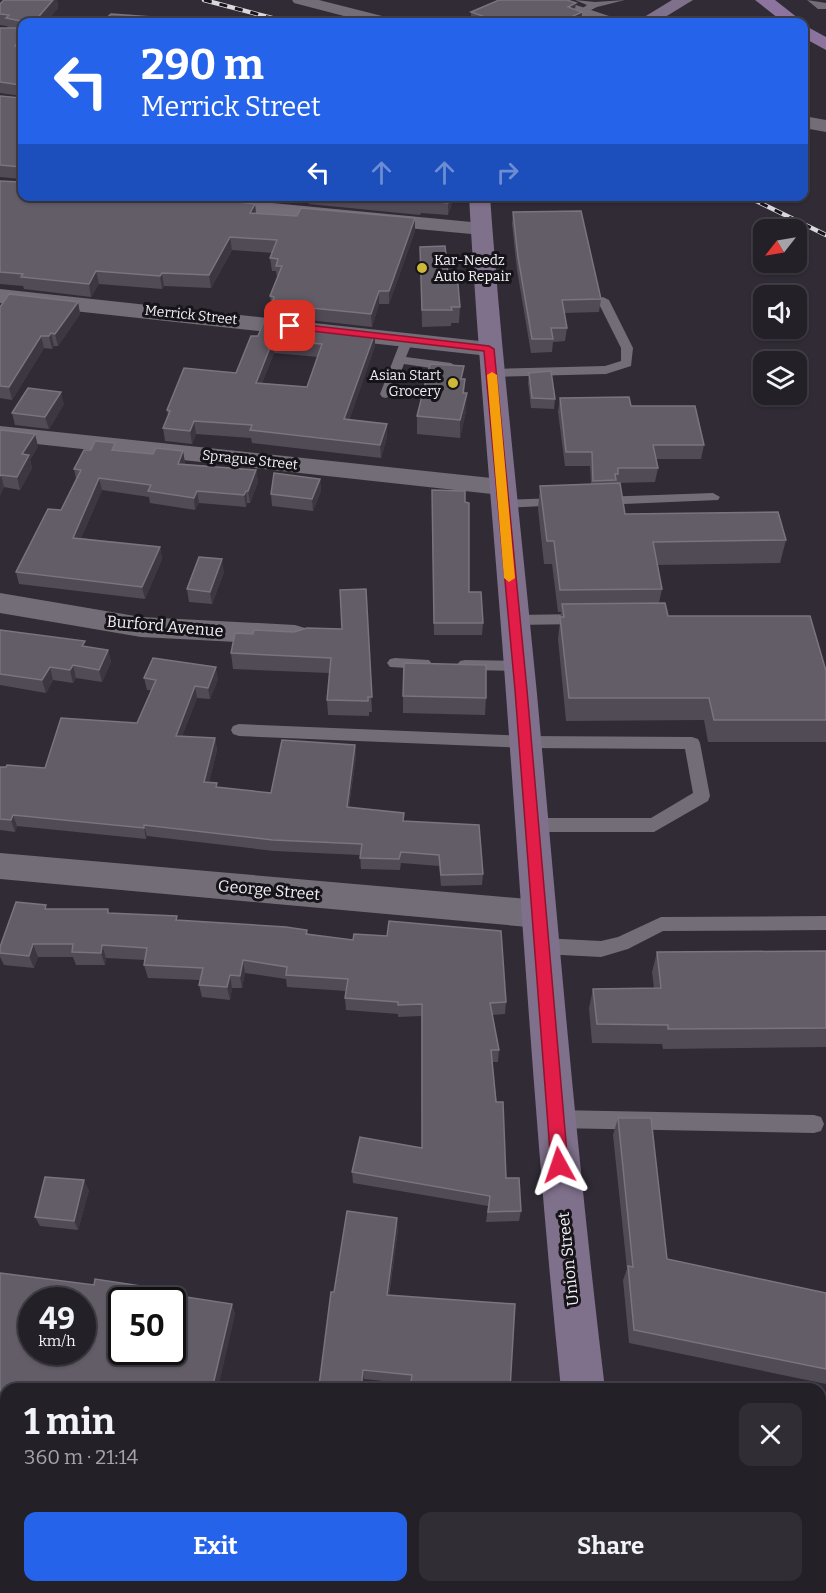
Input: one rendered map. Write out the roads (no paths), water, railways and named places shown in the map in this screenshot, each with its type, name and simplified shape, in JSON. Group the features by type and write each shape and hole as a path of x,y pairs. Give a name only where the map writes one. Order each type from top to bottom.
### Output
{"main road":[{"path":"764,0 789,18"},
{"path":"652,18 680,1"},
{"name":"Union Street","path":"479,201 501,496 525,742 555,1119 582,1383"}],"street":[{"path":"300,0 369,18"},
{"path":"545,0 585,6 603,18"},
{"path":"808,123 826,126"},
{"path":"181,201 482,230"},
{"name":"Merrick Street","path":"0,296 407,339 490,361"},
{"name":"Sprague Street","path":"0,433 501,496"},
{"name":"Burford Avenue","path":"0,603 141,627 296,635"},
{"name":"George Street","path":"0,866 539,914"}],"lane":[{"path":"585,6 621,0"},
{"path":"811,0 821,7 826,6"},
{"path":"490,361 606,370 627,363 627,348 603,300"},
{"path":"386,394 407,339"},
{"path":"399,360 455,367"},
{"path":"501,496 578,502 713,497"},
{"path":"514,620 595,619"},
{"path":"395,663 518,666"},
{"path":"239,730 525,742 693,743 702,796 654,825 532,825"},
{"path":"542,946 602,949 622,944 660,924 826,923"},
{"path":"555,1119 814,1124"}],"railway":[{"path":"204,0 272,18"},
{"path":"756,201 826,235"}],"place":[{"name":"Kar-Needz Auto Repair","path":"422,268"},
{"name":"Asian Start Grocery","path":"453,383"}]}
